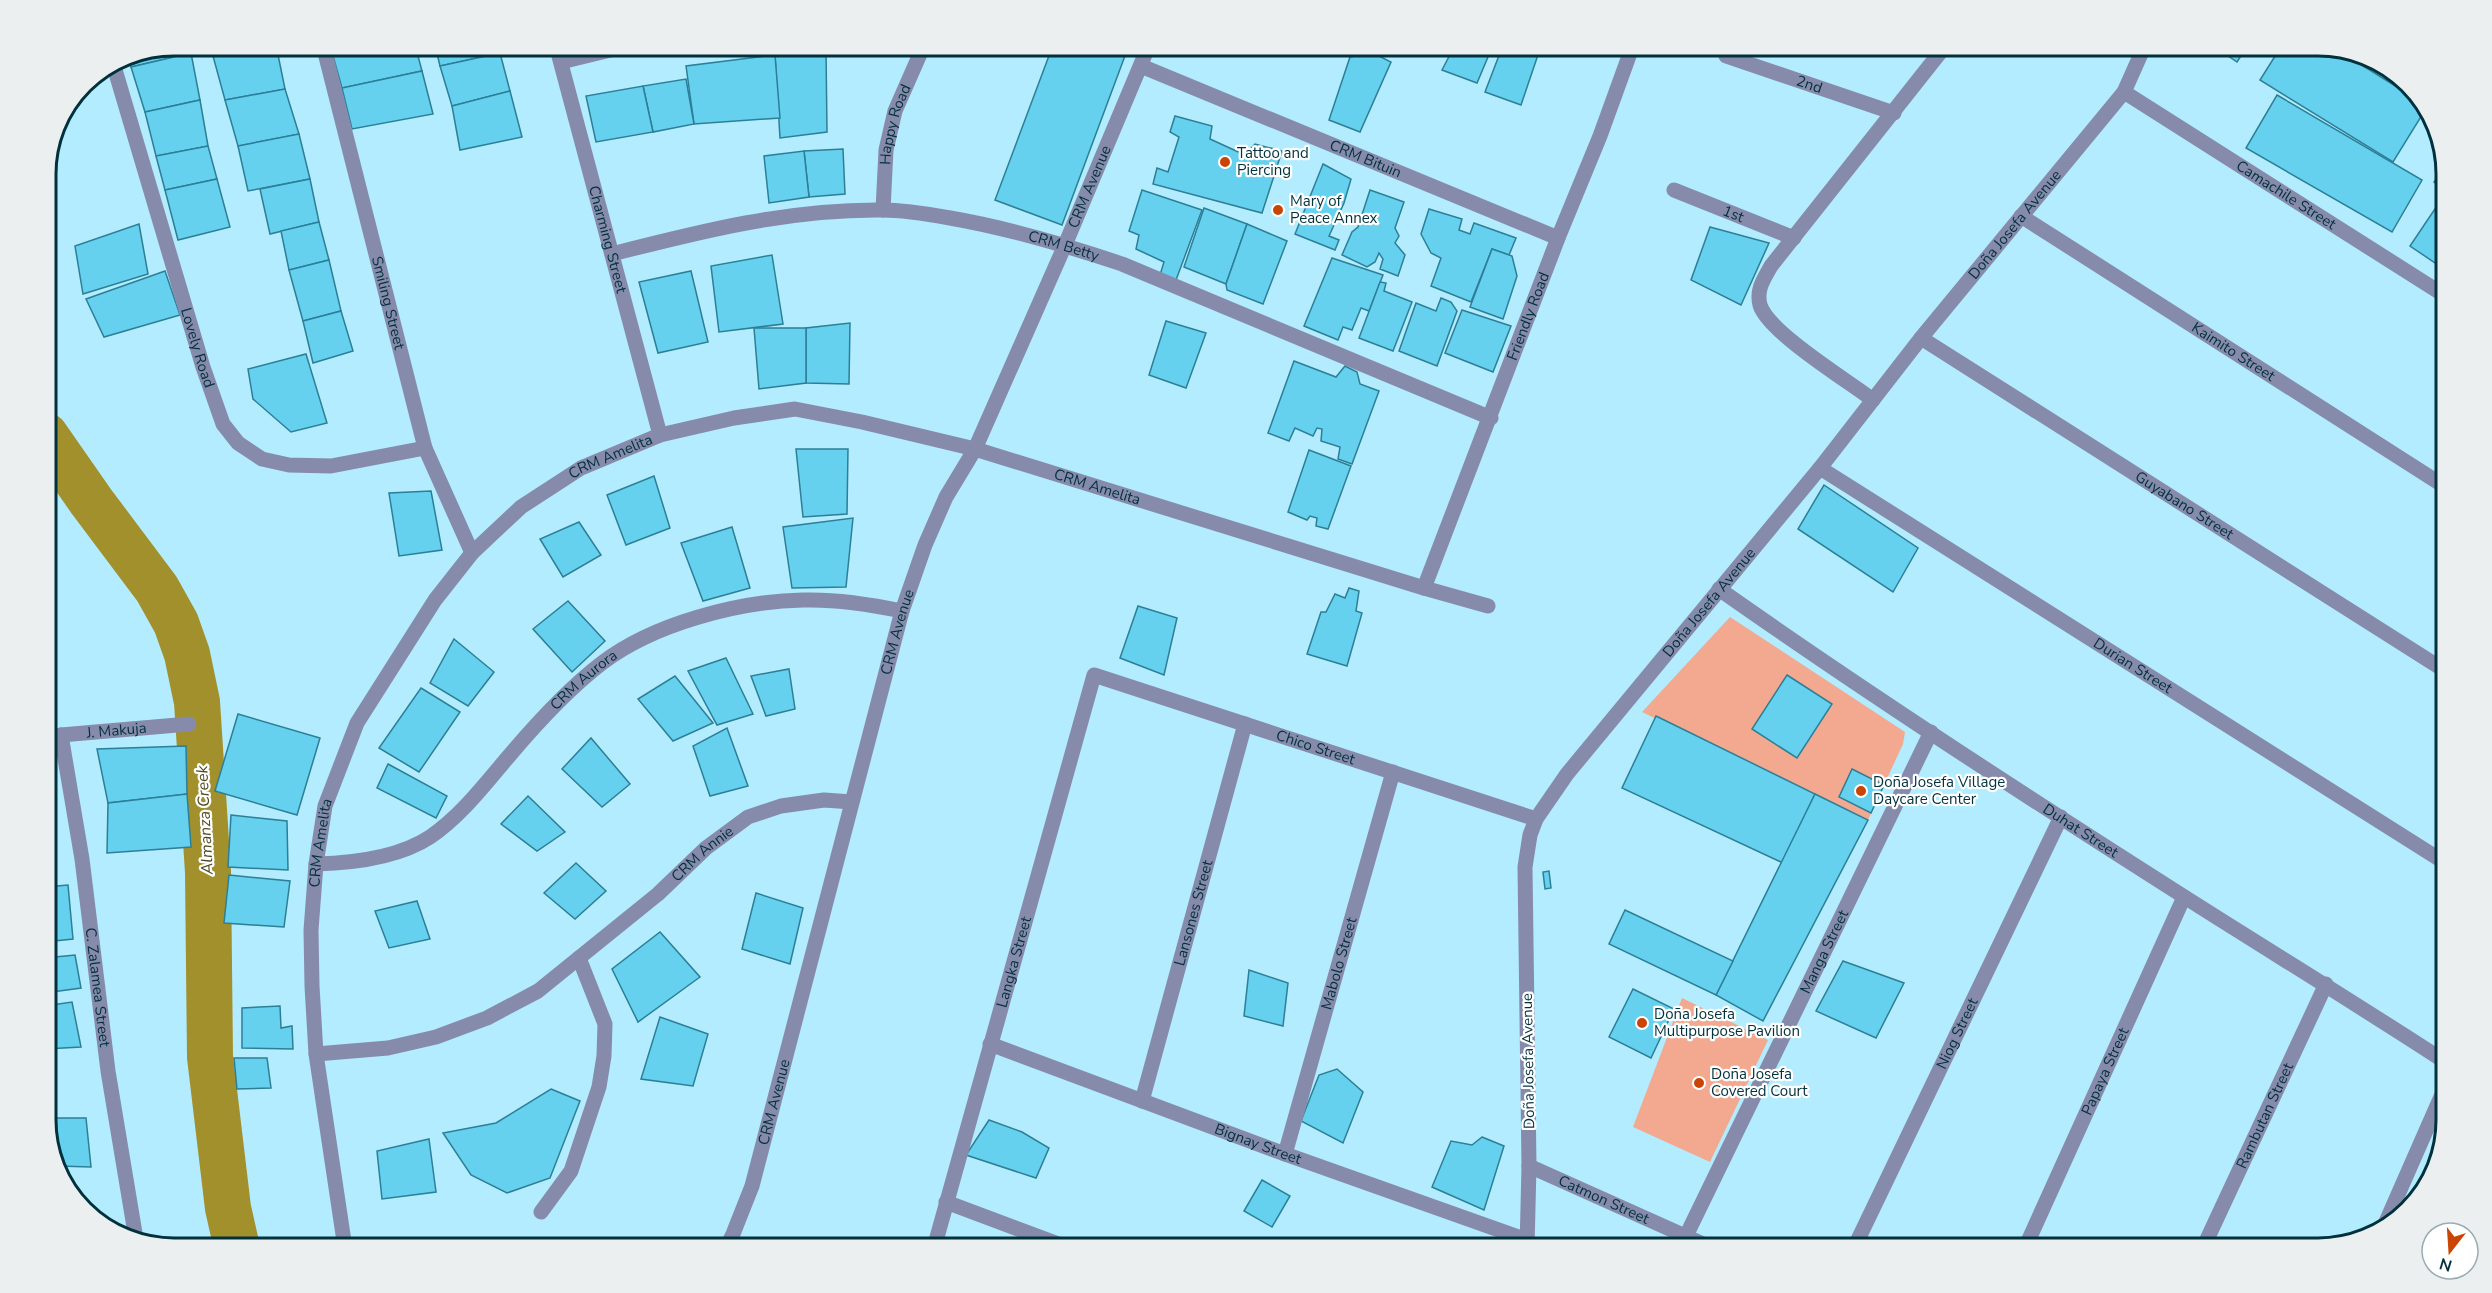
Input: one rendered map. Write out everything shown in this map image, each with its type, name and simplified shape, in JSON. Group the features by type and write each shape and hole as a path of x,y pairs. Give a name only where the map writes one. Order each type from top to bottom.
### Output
{"street":[{"name":"Smiling Street","path":"325,56 425,448 472,553"},
{"name":"Charming Street","path":"559,56 660,435"},
{"path":"561,62 586,56"},
{"name":"Happy Road","path":"883,210 886,150 895,111 919,56"},
{"name":"CRM Avenue","path":"731,1238 752,1186 902,611 925,545 946,497 975,449 1145,56"},
{"name":"Friendly Road","path":"1425,588 1558,238 1600,136 1625,56"},
{"name":"2nd","path":"1726,56 1894,113"},
{"path":"1873,400 1775,327 1760,305 1759,286 1938,56"},
{"name":"Doña Josefa Avenue","path":"1527,1238 1529,1166 1526,867 1530,835 1536,819 1567,774 1820,468 1921,338 2124,92 2140,56"},
{"name":"CRM Bituin","path":"1141,66 1558,238"},
{"name":"Lovely Road","path":"115,71 203,367 223,423 238,443 262,459 289,465 331,466 425,448"},
{"name":"Camachile Street","path":"2124,92 2436,290"},
{"name":"1st","path":"1674,190 1794,238"},
{"name":"CRM Betty","path":"612,254 699,231 773,217 883,210 921,213 996,226 1122,264 1491,418"},
{"name":"Kaimito Street","path":"2021,216 2436,481"},
{"name":"Guyabano Street","path":"1921,338 2436,665"},
{"name":"CRM Amelita","path":"344,1238 316,1054 311,930 316,864 326,806 357,723 435,600 472,553 521,507 580,468 660,435 734,418 795,409 862,422 975,449 1488,606"},
{"name":"Durian Street","path":"1820,468 2436,857"},
{"name":"Duhat Street","path":"1719,589 1831,668 2184,897 2326,984 2436,1056"},
{"name":"CRM Aurora","path":"316,864 351,863 394,852 429,837 469,802 516,747 568,694 603,663 652,634 694,618 741,608 801,600 846,602 902,611"},
{"name":"Chico Street","path":"1094,675 1536,819"},
{"name":"Langka Street","path":"937,1238 1094,675"},
{"name":"J. Makuja","path":"56,736 189,724"},
{"name":"Lansones Street","path":"1142,1101 1245,724"},
{"name":"Manga Street","path":"1686,1236 1931,732"},
{"name":"C. Zalamea Street","path":"61,735 82,859 108,1071 135,1231"},
{"name":"Mabolo Street","path":"1285,1154 1393,772"},
{"name":"CRM Annie","path":"316,1054 388,1048 435,1037 487,1018 538,991 658,894 706,848 748,817 781,806 824,800 852,802"},
{"name":"Niog Street","path":"1859,1238 2061,817"},
{"name":"Papaya Street","path":"2030,1238 2184,897"},
{"path":"541,1212 571,1171 599,1087 604,1024 579,958"},
{"name":"Rambutan Street","path":"2208,1238 2326,984"},
{"name":"Bignay Street","path":"990,1044 1511,1238"},
{"path":"2390,1213 2436,1108"},
{"name":"Catmon Street","path":"1529,1166 1690,1238"},
{"path":"946,1202 1043,1238"}],"shaded area":[{"path":"1730,617 1905,732 1903,744 1868,820 1642,712"},
{"name":"Doña Josefa Covered Court","path":"1682,998 1768,1040 1710,1162 1633,1127"}],"building":[{"path":"178,56 131,67 130,63 151,58"},
{"path":"178,56 192,56 200,100 145,112 131,67"},
{"path":"213,56 278,56 285,89 225,100"},
{"path":"333,56 418,56 422,71 342,88"},
{"path":"438,56 486,56 440,66"},
{"path":"486,56 501,56 510,91 452,106 440,66"},
{"path":"775,56 826,56 827,132 780,138"},
{"path":"775,56 780,118 694,124 686,66"},
{"path":"1049,56 1125,56 1062,225 995,200"},
{"path":"1379,56 1391,62 1360,132 1329,120 1350,57"},
{"path":"1449,56 1488,56 1477,83 1442,70"},
{"path":"1499,56 1538,56 1521,105 1485,92"},
{"path":"2228,56 2241,56 2237,62"},
{"path":"2275,56 2341,58 2358,63 2400,89 2421,116 2393,162 2260,80"},
{"path":"422,71 433,114 352,129 342,88"},
{"path":"686,79 694,124 653,132 643,86"},
{"path":"643,86 653,132 596,142 586,96"},
{"path":"285,89 299,134 238,146 225,100"},
{"path":"510,91 522,137 460,150 452,106"},
{"path":"2277,95 2422,180 2392,232 2246,148"},
{"path":"200,100 208,146 156,156 145,112"},
{"name":"Tattoo and Piercing","path":"1175,116 1212,126 1210,139 1245,155 1255,144 1282,151 1262,213 1153,184 1157,168 1168,172 1179,137 1170,132"},
{"path":"299,134 310,179 248,191 238,146"},
{"path":"208,146 217,179 165,190 156,156"},
{"path":"843,149 845,194 809,197 804,151"},
{"path":"804,151 809,197 769,203 764,156"},
{"path":"1323,164 1351,179 1344,203 1329,236 1339,240 1335,250 1295,234"},
{"path":"217,179 230,227 178,240 165,190"},
{"path":"310,179 319,222 270,234 260,189"},
{"path":"1142,190 1202,210 1176,280 1160,275 1164,262 1136,249 1139,235 1129,231"},
{"path":"1370,190 1404,202 1395,228 1399,236 1395,243 1405,255 1398,276 1380,269 1383,259 1379,253 1375,262 1367,267 1342,255 1352,232 1358,227"},
{"path":"2436,207 2436,264 2410,246"},
{"path":"1204,208 1247,224 1226,284 1184,267"},
{"path":"1429,209 1462,219 1459,230 1470,234 1474,223 1516,238 1509,255 1492,249 1471,302 1431,286 1441,258 1431,253 1421,234"},
{"path":"319,222 329,260 289,270 281,231"},
{"path":"139,224 148,274 83,294 75,246"},
{"path":"1247,224 1287,241 1263,304 1227,290 1226,284"},
{"path":"1710,227 1769,243 1741,305 1691,280"},
{"path":"1492,249 1512,256 1517,276 1503,319 1470,307"},
{"path":"772,255 783,324 719,332 711,266"},
{"path":"1332,258 1383,275 1369,311 1361,308 1352,330 1343,327 1338,340 1304,326"},
{"path":"329,260 341,311 303,321 289,270"},
{"path":"165,271 180,315 104,337 86,299"},
{"path":"691,271 708,342 658,353 639,282"},
{"path":"1380,282 1386,283 1384,291 1412,302 1393,351 1359,338"},
{"path":"1441,298 1451,302 1457,311 1437,366 1399,351 1416,303 1436,311"},
{"path":"1462,310 1511,326 1493,372 1445,353"},
{"path":"341,311 353,351 313,363 303,321"},
{"path":"1166,321 1206,333 1186,388 1149,375"},
{"path":"850,323 849,384 806,383 806,328"},
{"path":"754,328 806,328 806,383 759,389"},
{"path":"306,354 327,423 291,432 253,399 248,369"},
{"path":"1294,361 1336,377 1345,366 1357,372 1360,384 1379,391 1352,464 1338,459 1340,447 1321,441 1322,429 1317,428 1313,436 1295,428 1289,441 1268,433"},
{"path":"796,449 848,449 847,514 803,517"},
{"path":"1309,450 1351,466 1328,529 1316,526 1317,518 1310,516 1307,520 1288,512"},
{"path":"654,476 670,528 626,545 607,495"},
{"path":"1824,485 1918,548 1893,592 1798,529"},
{"path":"431,491 442,550 399,556 389,493"},
{"path":"853,518 846,587 792,588 783,527"},
{"path":"579,522 601,555 563,577 540,539"},
{"path":"732,527 750,588 703,601 681,543"},
{"path":"1349,588 1359,591 1356,611 1362,613 1347,666 1307,654 1321,612 1326,612 1335,594 1345,598"},
{"path":"568,601 605,641 572,672 533,629"},
{"path":"1138,606 1177,618 1164,675 1120,658"},
{"path":"454,639 494,672 468,706 430,683"},
{"path":"726,658 753,714 717,725 688,671"},
{"path":"789,669 795,709 766,716 751,676"},
{"path":"1787,675 1832,704 1797,758 1752,729"},
{"path":"675,676 713,723 673,741 638,699"},
{"path":"421,688 460,712 419,772 379,748"},
{"path":"238,714 320,738 297,815 215,791"},
{"path":"1656,716 1815,794 1783,863 1622,788"},
{"path":"727,728 748,786 710,796 693,746"},
{"path":"591,738 630,784 602,807 562,769"},
{"path":"186,746 187,794 108,803 97,749"},
{"path":"388,764 447,796 436,818 377,788"},
{"name":"Doña Josefa Village Daycare Center","path":"1852,769 1884,785 1871,813 1839,797"},
{"path":"187,794 191,847 107,853 108,803"},
{"path":"1815,794 1868,820 1763,1021 1716,995"},
{"path":"528,796 565,832 537,851 501,824"},
{"path":"231,815 287,821 288,870 228,867"},
{"path":"576,863 606,891 575,919 544,893"},
{"path":"1549,871 1551,888 1545,889 1543,872"},
{"path":"229,875 290,881 284,927 224,923"},
{"path":"68,885 73,939 56,941 56,886"},
{"path":"756,893 803,908 790,964 742,949"},
{"path":"417,901 430,939 389,948 375,911"},
{"path":"1625,910 1733,961 1716,995 1609,944"},
{"path":"660,932 700,977 638,1022 612,969"},
{"path":"75,955 81,988 56,991 56,957"},
{"path":"1843,961 1904,983 1876,1038 1816,1011"},
{"path":"1249,970 1288,983 1283,1026 1244,1016"},
{"name":"Doña Josefa Multipurpose Pavilion","path":"1633,989 1674,1009 1651,1058 1609,1037"},
{"path":"72,1002 81,1047 56,1048 56,1004"},
{"path":"280,1006 281,1028 292,1026 293,1049 242,1048 242,1008"},
{"path":"660,1017 708,1034 693,1086 641,1079"},
{"path":"234,1058 267,1058 271,1088 237,1089"},
{"path":"1337,1069 1363,1092 1343,1143 1301,1121 1319,1075"},
{"path":"551,1089 580,1101 550,1178 507,1193 471,1175 443,1133 496,1123"},
{"path":"56,1118 86,1118 91,1167 66,1166 58,1142"},
{"path":"989,1120 1022,1132 1049,1148 1036,1178 966,1155"},
{"path":"1482,1137 1504,1146 1484,1210 1432,1187 1451,1141 1472,1145"},
{"path":"429,1139 436,1192 382,1199 377,1151"},
{"path":"1262,1180 1290,1196 1272,1227 1244,1211"}],"waterway":[{"name":"Almanza Creek","path":"56,451 157,589 176,623 187,654 197,702 208,872 210,1057 228,1208 235,1238"}],"place":[{"name":"Tattoo and Piercing","path":"1225,162"},
{"name":"Mary of Peace Annex","path":"1278,210"},
{"name":"Doña Josefa Village Daycare Center","path":"1861,791"},
{"name":"Doña Josefa Multipurpose Pavilion","path":"1642,1023"},
{"name":"Doña Josefa Covered Court","path":"1699,1083"}]}
